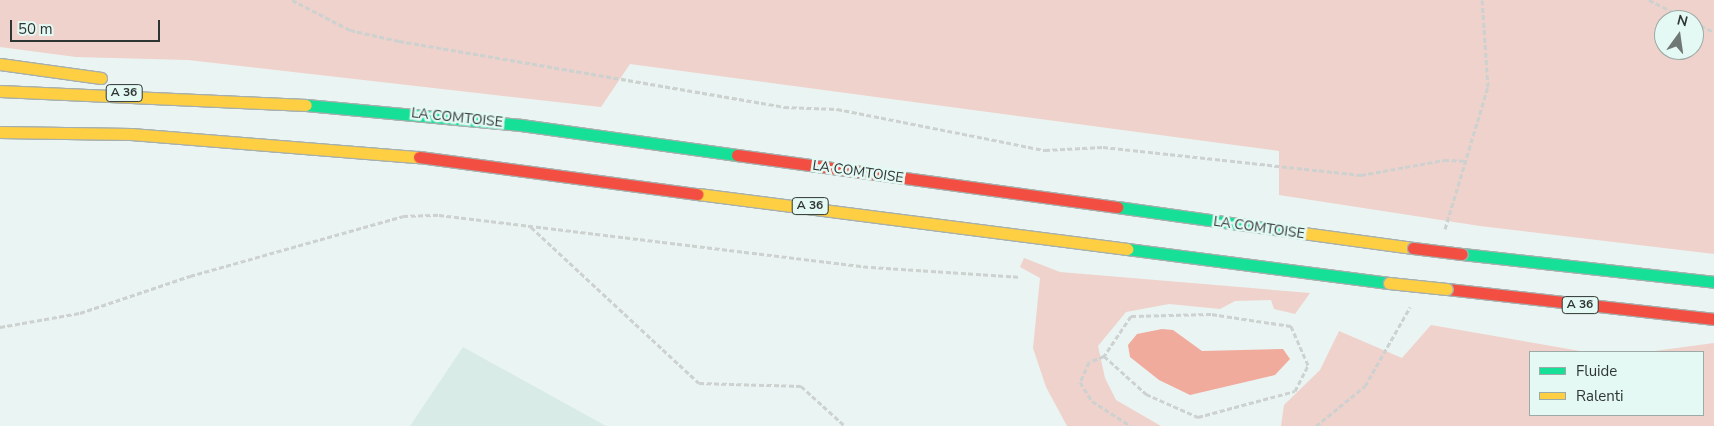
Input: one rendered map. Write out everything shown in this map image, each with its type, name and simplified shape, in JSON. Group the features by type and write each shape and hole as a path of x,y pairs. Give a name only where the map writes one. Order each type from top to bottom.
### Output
{"highway":[{"path":"0,64 119,80"},
{"path":"148,84 248,99"},
{"name":"LA COMTOISE","path":"0,92 248,99 620,138 1413,248 1714,282"},
{"name":"A 36","path":"0,132 219,139 412,156 1389,283 1714,319"}],"path":[{"path":"292,0 350,30 399,42 495,54 559,70 784,108 838,109 1045,150 1103,148 1361,175 1444,160 1466,161"},
{"path":"1441,239 1488,87 1482,0"},
{"path":"1650,0 1670,10"},
{"path":"0,327 80,313 190,276 403,216 439,215 871,267 1020,277"},
{"path":"530,226 699,383 801,386 845,426"},
{"path":"1316,426 1365,386 1392,345 1412,302"},
{"path":"1104,356 1146,394 1198,417 1295,391 1308,365 1291,326 1211,314 1131,316 1104,356 1089,362 1080,382 1092,401 1131,426"}],"shaded area":[{"path":"0,0 1714,0 1714,254 1480,226 1279,195 1279,151 630,64 601,107 188,60 76,57 0,47"},
{"path":"1024,258 1060,272 1310,293 1295,314 1274,309 1271,300 1235,301 1220,309 1169,304 1126,312 1098,346 1105,378 1116,400 1161,426 1067,426 1046,387 1033,348 1040,278 1020,267"},
{"path":"1431,325 1580,351 1529,351 1529,416 1704,416 1704,351 1654,351 1714,343 1714,426 1281,426 1284,405 1320,370 1339,331 1402,358"},
{"path":"1162,329 1173,330 1202,351 1283,349 1290,359 1275,375 1190,395 1159,380 1130,357 1128,345 1137,334"},
{"path":"463,347 606,426 410,426"}],"traffic: fast":[{"path":"306,105 521,125 737,155"},
{"path":"1117,207 1303,233"},
{"path":"1127,249 1389,283"},
{"path":"1462,254 1714,282"}],"traffic: slow":[{"path":"0,64 101,78"},
{"path":"0,91 306,105"},
{"path":"0,132 131,134 419,157"},
{"path":"698,194 1127,249"},
{"path":"1303,233 1413,248"},
{"path":"1389,283 1447,289"}],"traffic: jam":[{"path":"737,155 1117,207"},
{"path":"419,157 698,194"},
{"path":"1413,248 1462,254"},
{"path":"1447,289 1714,319"}]}
